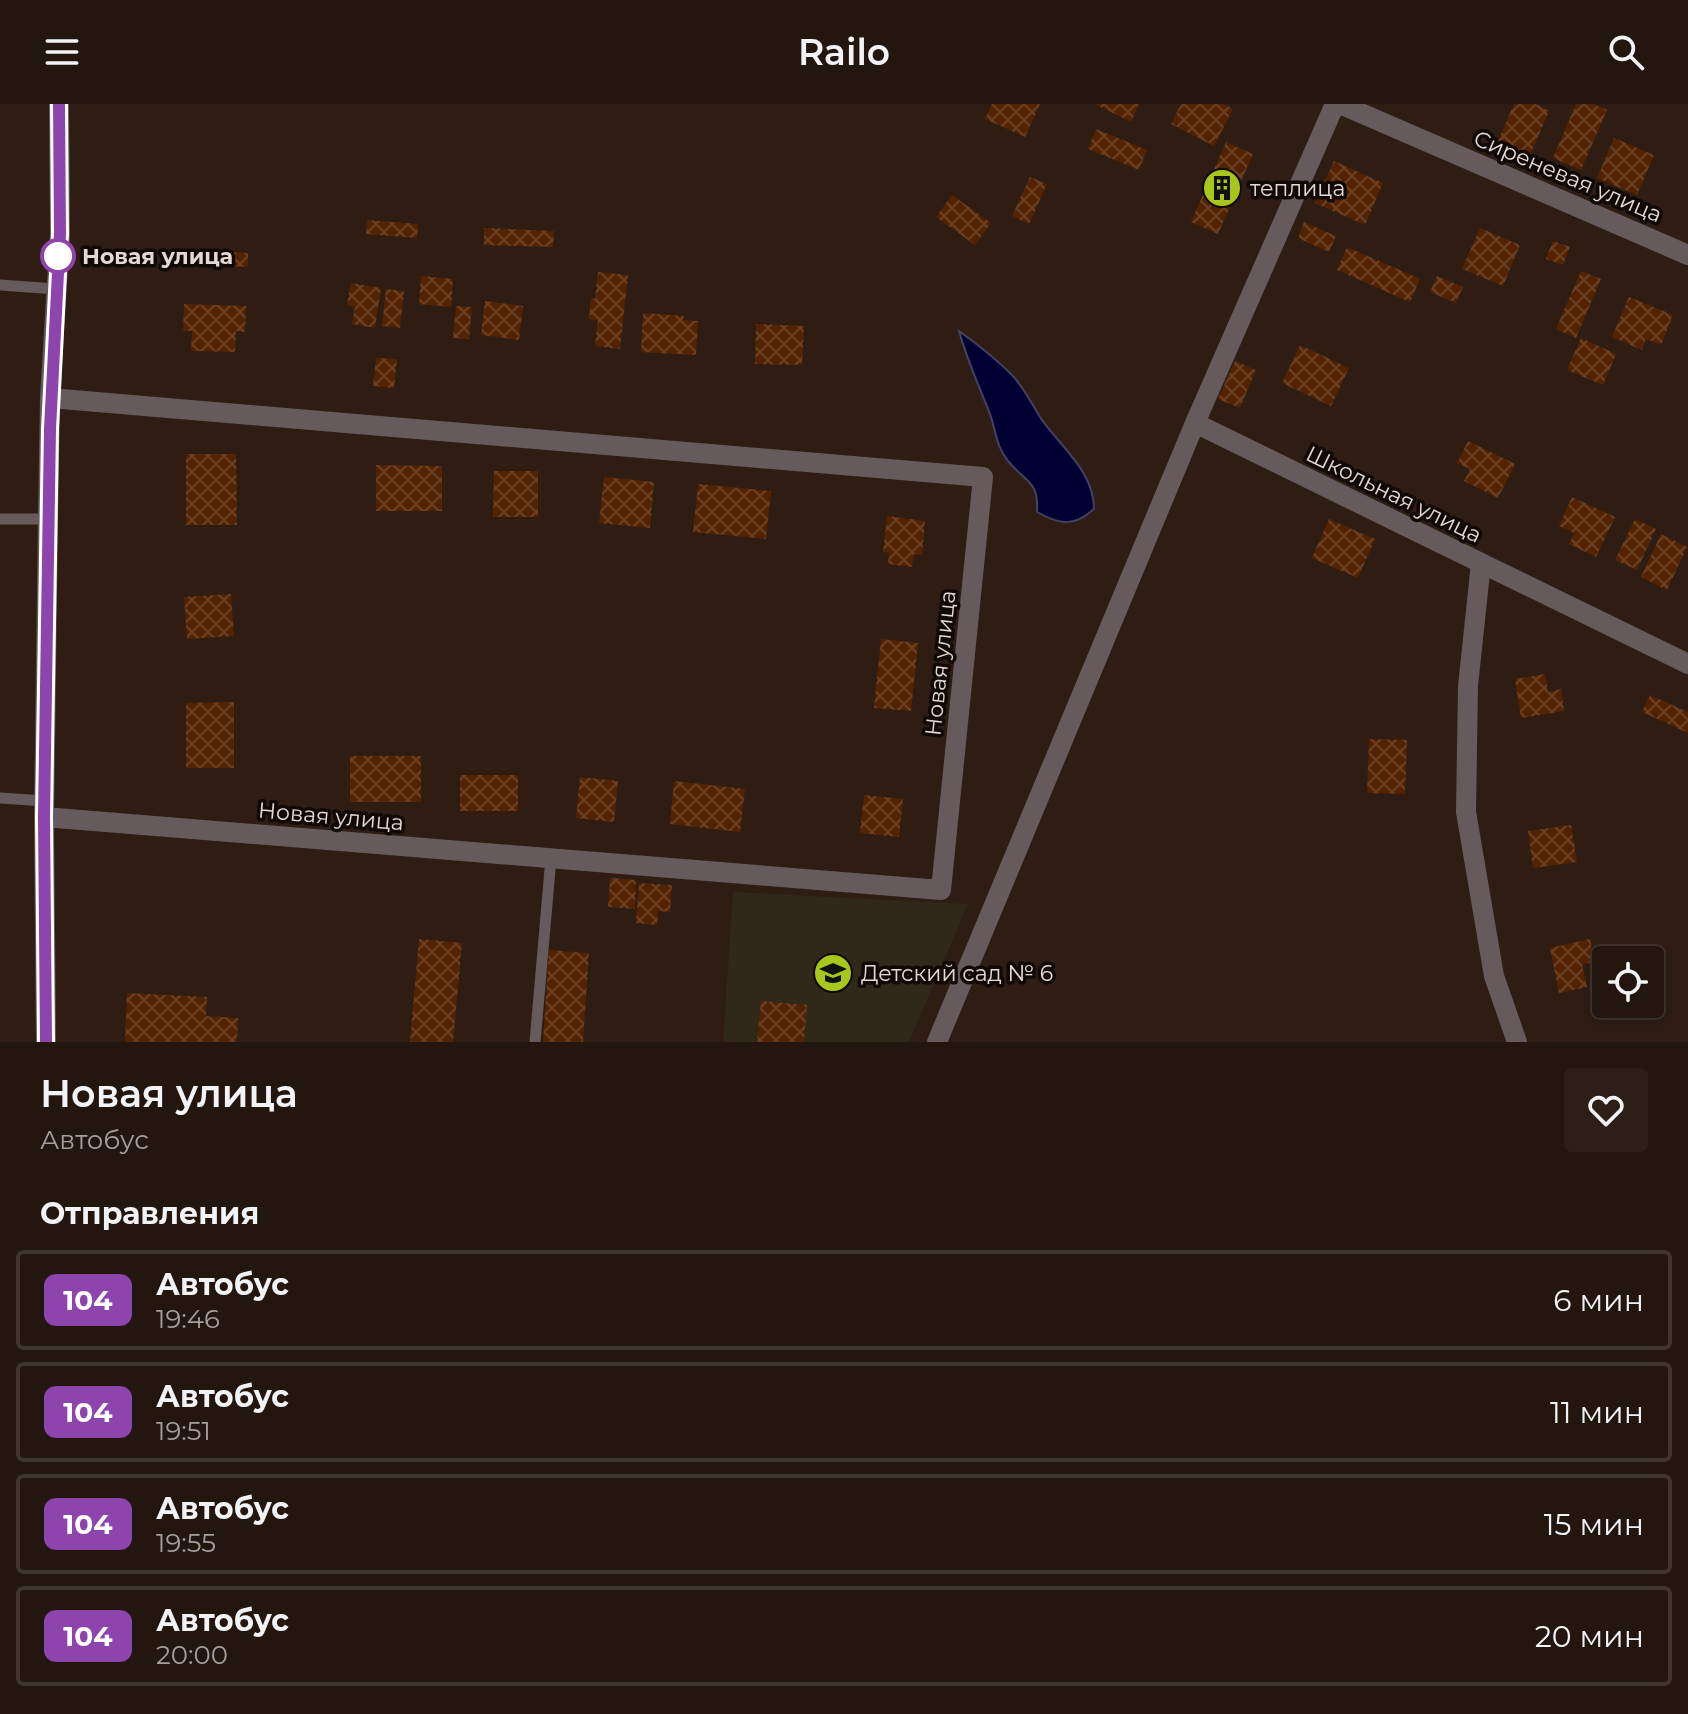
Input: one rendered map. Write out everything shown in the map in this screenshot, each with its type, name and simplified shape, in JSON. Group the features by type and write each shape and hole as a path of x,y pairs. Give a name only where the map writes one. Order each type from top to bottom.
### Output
{"street":[{"path":"46,1042 44,809 48,519 50,398 60,234 59,104"},
{"path":"937,1042 1195,423 1338,104"},
{"name":"Сиреневая улица","path":"1338,104 1688,255"},
{"name":"Новая улица","path":"44,809 551,858 941,890 983,477 50,398"},
{"name":"Школьная улица","path":"1195,423 1481,563 1468,686 1466,812 1494,976 1517,1042"},
{"path":"1481,563 1688,664"}],"lane":[{"path":"0,285 56,289"},
{"path":"0,519 48,519"},
{"path":"0,798 44,809"},
{"path":"535,1042 551,858"}],"shaded area":[{"path":"959,331 1016,379 1042,420 1076,461 1093,496 1094,509 1087,515 1060,522 1037,512 1033,487 1001,450"},
{"name":"Детский сад № 6","path":"733,892 968,904 909,1042 723,1042"}],"building":[{"path":"992,104 1040,104 1025,137 985,119"},
{"path":"1095,104 1139,104 1131,122"},
{"path":"1181,104 1224,104 1233,109 1214,146 1171,124"},
{"path":"1514,104 1536,104 1549,111 1528,160 1496,146"},
{"path":"1576,104 1593,104 1607,110 1581,170 1553,158"},
{"path":"1096,129 1147,150 1139,170 1088,149"},
{"path":"1614,138 1654,155 1637,195 1597,178"},
{"name":"теплица","path":"1226,142 1253,154 1218,234 1191,222"},
{"path":"1334,161 1383,183 1365,225 1315,203"},
{"path":"1030,177 1047,184 1029,224 1012,216"},
{"path":"952,195 991,223 975,245 936,217"},
{"path":"367,220 418,224 417,238 366,234"},
{"path":"1304,222 1336,236 1329,252 1298,238"},
{"path":"484,228 554,231 553,247 484,245"},
{"path":"1480,228 1520,245 1503,286 1462,269"},
{"path":"1553,241 1570,247 1563,265 1546,259"},
{"name":"теплица","path":"1347,247 1420,279 1410,302 1337,270"},
{"path":"175,250 248,253 248,267 174,264"},
{"path":"1581,271 1601,279 1576,338 1556,329"},
{"path":"598,272 628,275 620,349 595,346 598,320 589,319"},
{"path":"421,276 453,279 451,307 419,304"},
{"path":"1437,276 1463,287 1456,303 1430,292"},
{"path":"351,283 381,288 375,328 352,324 355,307 347,305"},
{"path":"386,289 404,291 400,328 382,326"},
{"path":"1629,297 1673,315 1661,345 1646,339 1642,350 1612,337"},
{"path":"485,301 523,306 519,340 481,335"},
{"path":"184,304 246,306 245,332 236,331 235,352 191,351 192,331 183,331"},
{"path":"456,306 472,307 469,339 453,338"},
{"path":"643,313 684,316 683,320 698,321 696,355 641,352"},
{"path":"756,324 804,326 802,365 755,364"},
{"path":"1581,338 1616,354 1603,385 1567,370"},
{"path":"1300,345 1349,368 1331,406 1282,383"},
{"path":"376,358 397,359 394,388 373,386"},
{"path":"1235,361 1256,370 1240,408 1218,399"},
{"path":"1468,441 1515,464 1498,498 1464,481 1470,469 1457,463"},
{"path":"186,454 236,454 237,525 186,525"},
{"path":"376,465 442,466 442,511 376,511"},
{"path":"494,471 538,471 538,517 493,517"},
{"path":"604,477 654,482 650,528 599,523"},
{"path":"698,484 771,491 766,539 693,532"},
{"path":"1572,497 1615,517 1596,557 1569,544 1574,533 1559,526"},
{"path":"887,516 925,521 922,555 914,554 912,567 888,564 889,553 883,552"},
{"path":"1329,519 1375,539 1358,578 1312,558"},
{"path":"1635,519 1656,529 1637,570 1615,560"},
{"path":"1661,534 1687,547 1667,590 1641,577"},
{"path":"231,594 234,636 187,639 184,597"},
{"path":"881,639 918,643 911,711 874,708"},
{"path":"1545,674 1548,692 1561,689 1564,711 1521,718 1515,679"},
{"path":"1650,695 1688,712 1688,733 1642,712"},
{"path":"234,702 234,768 186,768 186,703"},
{"path":"1369,739 1407,740 1405,794 1367,793"},
{"path":"350,756 421,756 421,802 350,802"},
{"path":"460,775 518,775 518,811 460,811"},
{"path":"580,777 618,781 614,822 576,818"},
{"path":"674,781 745,789 740,832 670,824"},
{"path":"864,795 903,799 899,837 860,833"},
{"path":"1571,825 1577,862 1533,868 1528,831"},
{"path":"610,878 636,880 635,909 608,907"},
{"path":"639,883 672,885 670,912 658,911 657,925 636,923"},
{"path":"419,939 462,943 453,1042 410,1042"},
{"path":"1590,939 1592,962 1582,964 1587,987 1559,993 1550,948"},
{"path":"549,950 589,953 583,1042 543,1042"},
{"path":"127,993 207,997 206,1016 238,1018 237,1042 125,1042"},
{"path":"761,1001 807,1005 804,1042 757,1042"}],"bus line":[{"name":"104","path":"46,1042 44,817 50,429 60,234 59,104"}],"place":[{"name":"теплица","path":"1222,188"},
{"name":"Новая улица","path":"58,256"},
{"name":"Детский сад № 6","path":"833,973"}]}
